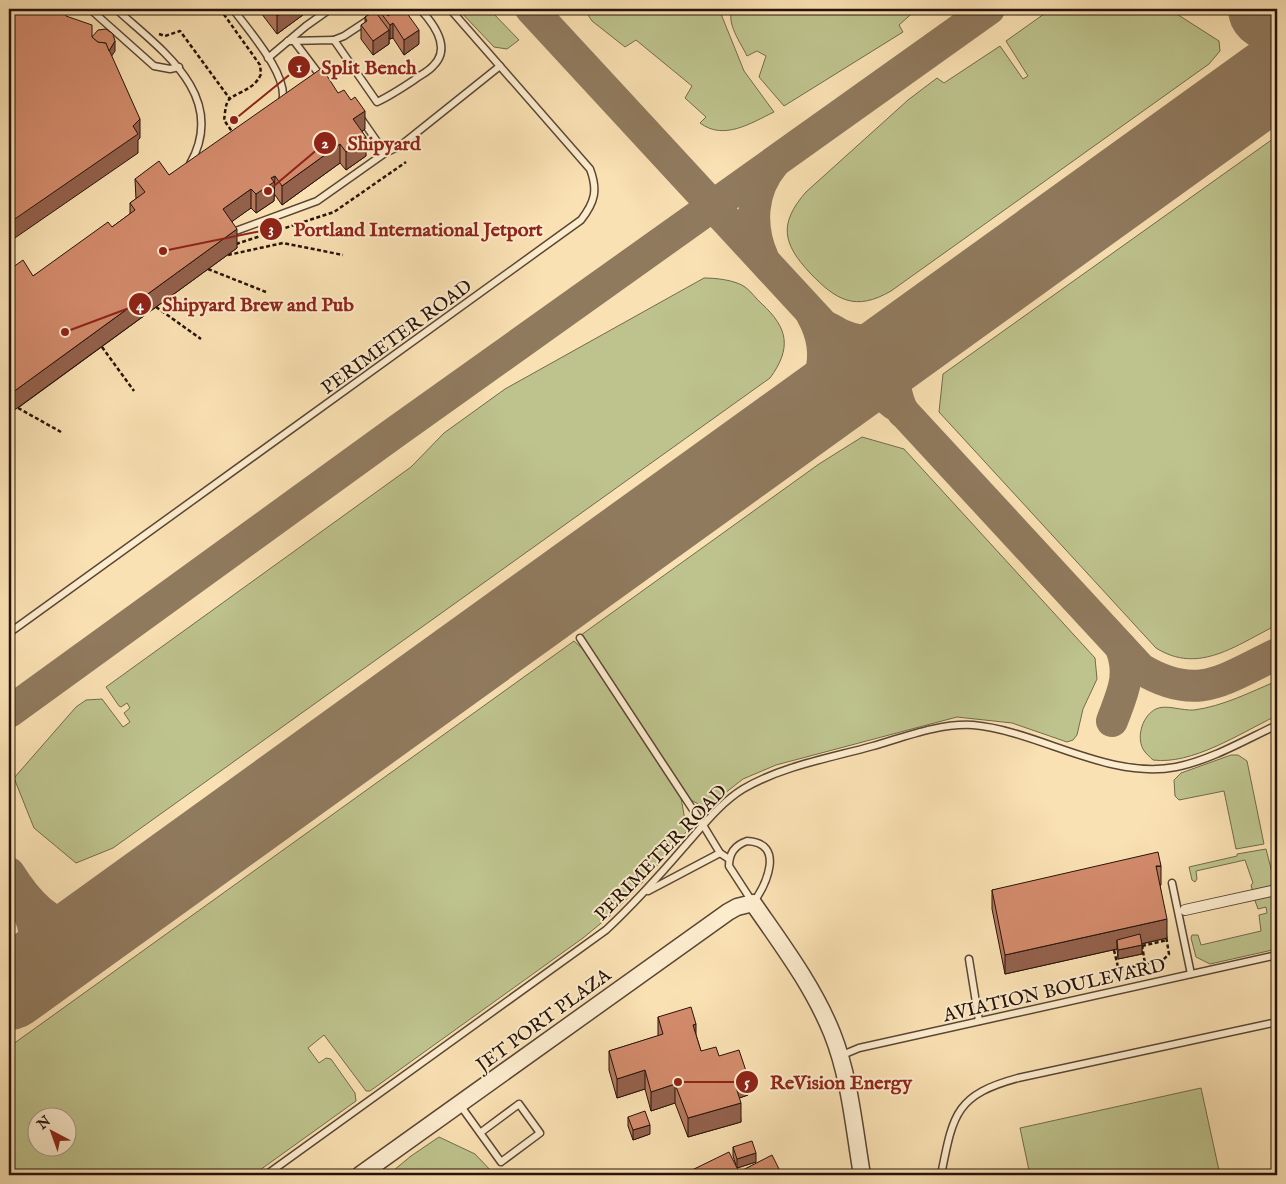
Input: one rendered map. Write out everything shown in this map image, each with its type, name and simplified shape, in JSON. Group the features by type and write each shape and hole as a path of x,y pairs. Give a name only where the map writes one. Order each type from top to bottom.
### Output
{"street":[{"path":"1185,910 1276,890"},
{"path":"753,903 812,992 832,1033 847,1085 862,1175"},
{"name":"JET PORT PLAZA","path":"360,1175 728,912 737,906 753,903"}],"lane":[{"path":"90,9 154,66 179,67"},
{"path":"116,9 179,67 195,90 200,109 201,129 198,148 189,171 198,167"},
{"path":"233,9 275,67 284,92 279,108"},
{"path":"268,58 330,9"},
{"path":"291,41 334,40 344,36 385,9"},
{"path":"334,40 377,102 390,96 433,66 441,53 442,46 436,30 420,9"},
{"name":"PERIMETER ROAD","path":"9,633 581,220 588,211 596,185 590,169 450,9"},
{"path":"291,41 327,85"},
{"path":"233,232 316,201 385,153 400,146 500,66"},
{"path":"353,111 360,117 385,153"},
{"path":"580,638 720,853 729,859"},
{"name":"PERIMETER ROAD","path":"266,1175 606,930 643,894 703,825 724,804 742,790 766,777 814,762 947,727 970,725 988,727 1029,737 1087,757 1135,767 1156,769 1195,762 1277,725"},
{"path":"747,841 760,844 769,854 770,861 765,885 753,903 732,872 729,859 735,847 747,841"},
{"path":"643,894 720,853"},
{"path":"1172,883 1191,974"},
{"name":"AVIATION BOULEVARD","path":"839,1057 859,1048 1277,955"},
{"path":"969,959 979,1021"},
{"path":"941,1175 955,1120 967,1101 985,1088 1018,1078 1277,1022"},
{"path":"459,1104 480,1133 501,1162 540,1133 519,1104 480,1133"}],"path":[{"path":"220,9 260,65 261,74 258,81 249,90 227,102 224,120 237,140"},
{"path":"152,28 165,36 180,31 230,99"},
{"path":"235,244 334,212 406,162"},
{"path":"228,255 283,243 344,255"},
{"path":"208,270 266,292"},
{"path":"156,307 201,339"},
{"path":"102,346 134,392"},
{"path":"18,408 61,432"},
{"path":"1114,950 1119,968 1166,958 1169,954 1165,930"},
{"path":"1145,964 1142,945 1167,940"}],"green space":[{"path":"458,9 489,9 519,40 507,49 494,47"},
{"path":"584,9 719,9 744,71 774,112 737,128 718,130 709,128 700,123 706,117 685,98 692,86 636,40 625,47 592,21"},
{"path":"733,9 917,9 899,25 903,32 784,106 759,77 766,56 757,51 747,56 738,39 731,20"},
{"path":"1051,9 1169,9 1219,41 1220,51 1209,64 891,291 867,301 856,302 838,296 819,282 794,253 787,234 791,214 806,192 908,100 937,78 944,83 1000,46 1023,79 1028,76 1006,41"},
{"path":"1277,136 1277,625 1217,654 1187,659 1172,656 1156,648 939,412 943,374"},
{"path":"704,278 731,281 745,287 777,321 782,330 784,348 782,357 770,378 113,848 76,863 34,828 14,778 76,707 86,700 102,699 123,727 130,722 124,713 130,708 127,703 121,707 119,706 106,687 411,467 444,433 505,389"},
{"path":"862,437 904,449 1095,658 1097,679 1083,709 1077,735 1073,740 1067,742 1012,723 957,717 776,765 743,779 706,808 689,799 581,635 819,464"},
{"path":"574,641 583,649 681,798 687,831 643,882 611,915 583,938 370,1091 366,1091 324,1035 308,1048 319,1063 326,1058 331,1059 355,1093 356,1101 253,1175 9,1175 9,1047"},
{"path":"1277,681 1277,715 1231,739 1199,753 1168,760 1153,760 1143,749 1140,738 1142,726 1151,712 1156,709 1164,707 1190,710 1205,708 1237,698"},
{"path":"1231,755 1238,755 1247,761 1264,844 1236,849 1224,791 1179,800 1175,796 1174,780 1181,773"},
{"path":"1266,849 1276,888 1253,893 1251,885 1253,883 1245,860 1196,871 1197,879 1195,882 1192,880 1189,867 1237,856 1237,854"},
{"path":"1277,894 1277,949 1210,964 1196,957 1191,938 1192,935 1198,935 1201,945 1261,931 1259,915 1267,913 1266,907 1258,909 1254,898"},
{"path":"1201,1088 1220,1175 1030,1175 1020,1128"},
{"path":"439,1137 475,1154 495,1175 388,1175"}],"building":[{"path":"9,9 61,9 66,16 92,25 92,37 98,42 106,43 140,119 133,126 138,134 9,223"},
{"path":"272,9 286,9 277,16"},
{"path":"378,9 382,9 388,16 398,9 404,9 419,30 404,40 393,23 390,25 380,12 377,14 389,30 373,41 361,25 367,21 365,17"},
{"path":"106,29 113,34 115,41 109,51 106,43 98,42 92,37 98,30"},
{"path":"322,68 338,93 344,90 351,100 355,97 365,111 353,119 366,137 346,152 340,144 282,186 275,176 271,178 274,182 256,194 251,189 223,209 237,229 9,395 9,270 23,260 33,276 108,222 112,227 135,210 130,203 145,192 135,179 159,161 169,175"},
{"path":"1158,852 1161,866 1156,866 1167,919 1005,955 992,890"},
{"path":"1140,934 1142,945 1118,950 1117,940"},
{"path":"691,1007 696,1024 693,1025 701,1051 716,1047 719,1056 739,1050 748,1077 734,1081 741,1103 688,1118 675,1084 651,1092 645,1070 617,1079 609,1051 663,1034 658,1017"},
{"path":"645,1111 650,1125 633,1130 628,1117"},
{"path":"752,1141 756,1153 737,1159 733,1147"},
{"path":"729,1152 739,1172 772,1155 782,1175 692,1175 690,1171"}],"taxiway":[{"path":"531,9 1141,669 1179,685 1195,686 1226,679 1277,654"},
{"path":"9,712 394,433 989,9"},
{"path":"763,258 754,221 755,209 761,185 774,163"},
{"path":"788,427 808,402 820,375 823,361 823,346 812,315"},
{"path":"829,328 852,339 874,342 897,339 921,332"},
{"path":"903,412 895,388 896,369 905,351 921,332"},
{"path":"821,404 830,399 858,391 877,393 894,404"},
{"path":"1112,721 1126,676 1126,667 1121,648"},
{"path":"9,873 38,910 58,922 68,926 83,926 106,917"},
{"path":"12,986 29,962 35,943 32,922 21,895"}],"runway":[{"path":"1269,9 1277,14"},
{"path":"9,989 1277,75"}],"place":[{"name":"Split Bench","path":"234,120"},
{"name":"Shipyard","path":"268,191"},
{"name":"Portland International Jetport","path":"163,251"},
{"name":"Shipyard Brew and Pub","path":"65,332"},
{"name":"ReVision Energy","path":"678,1082"}]}
